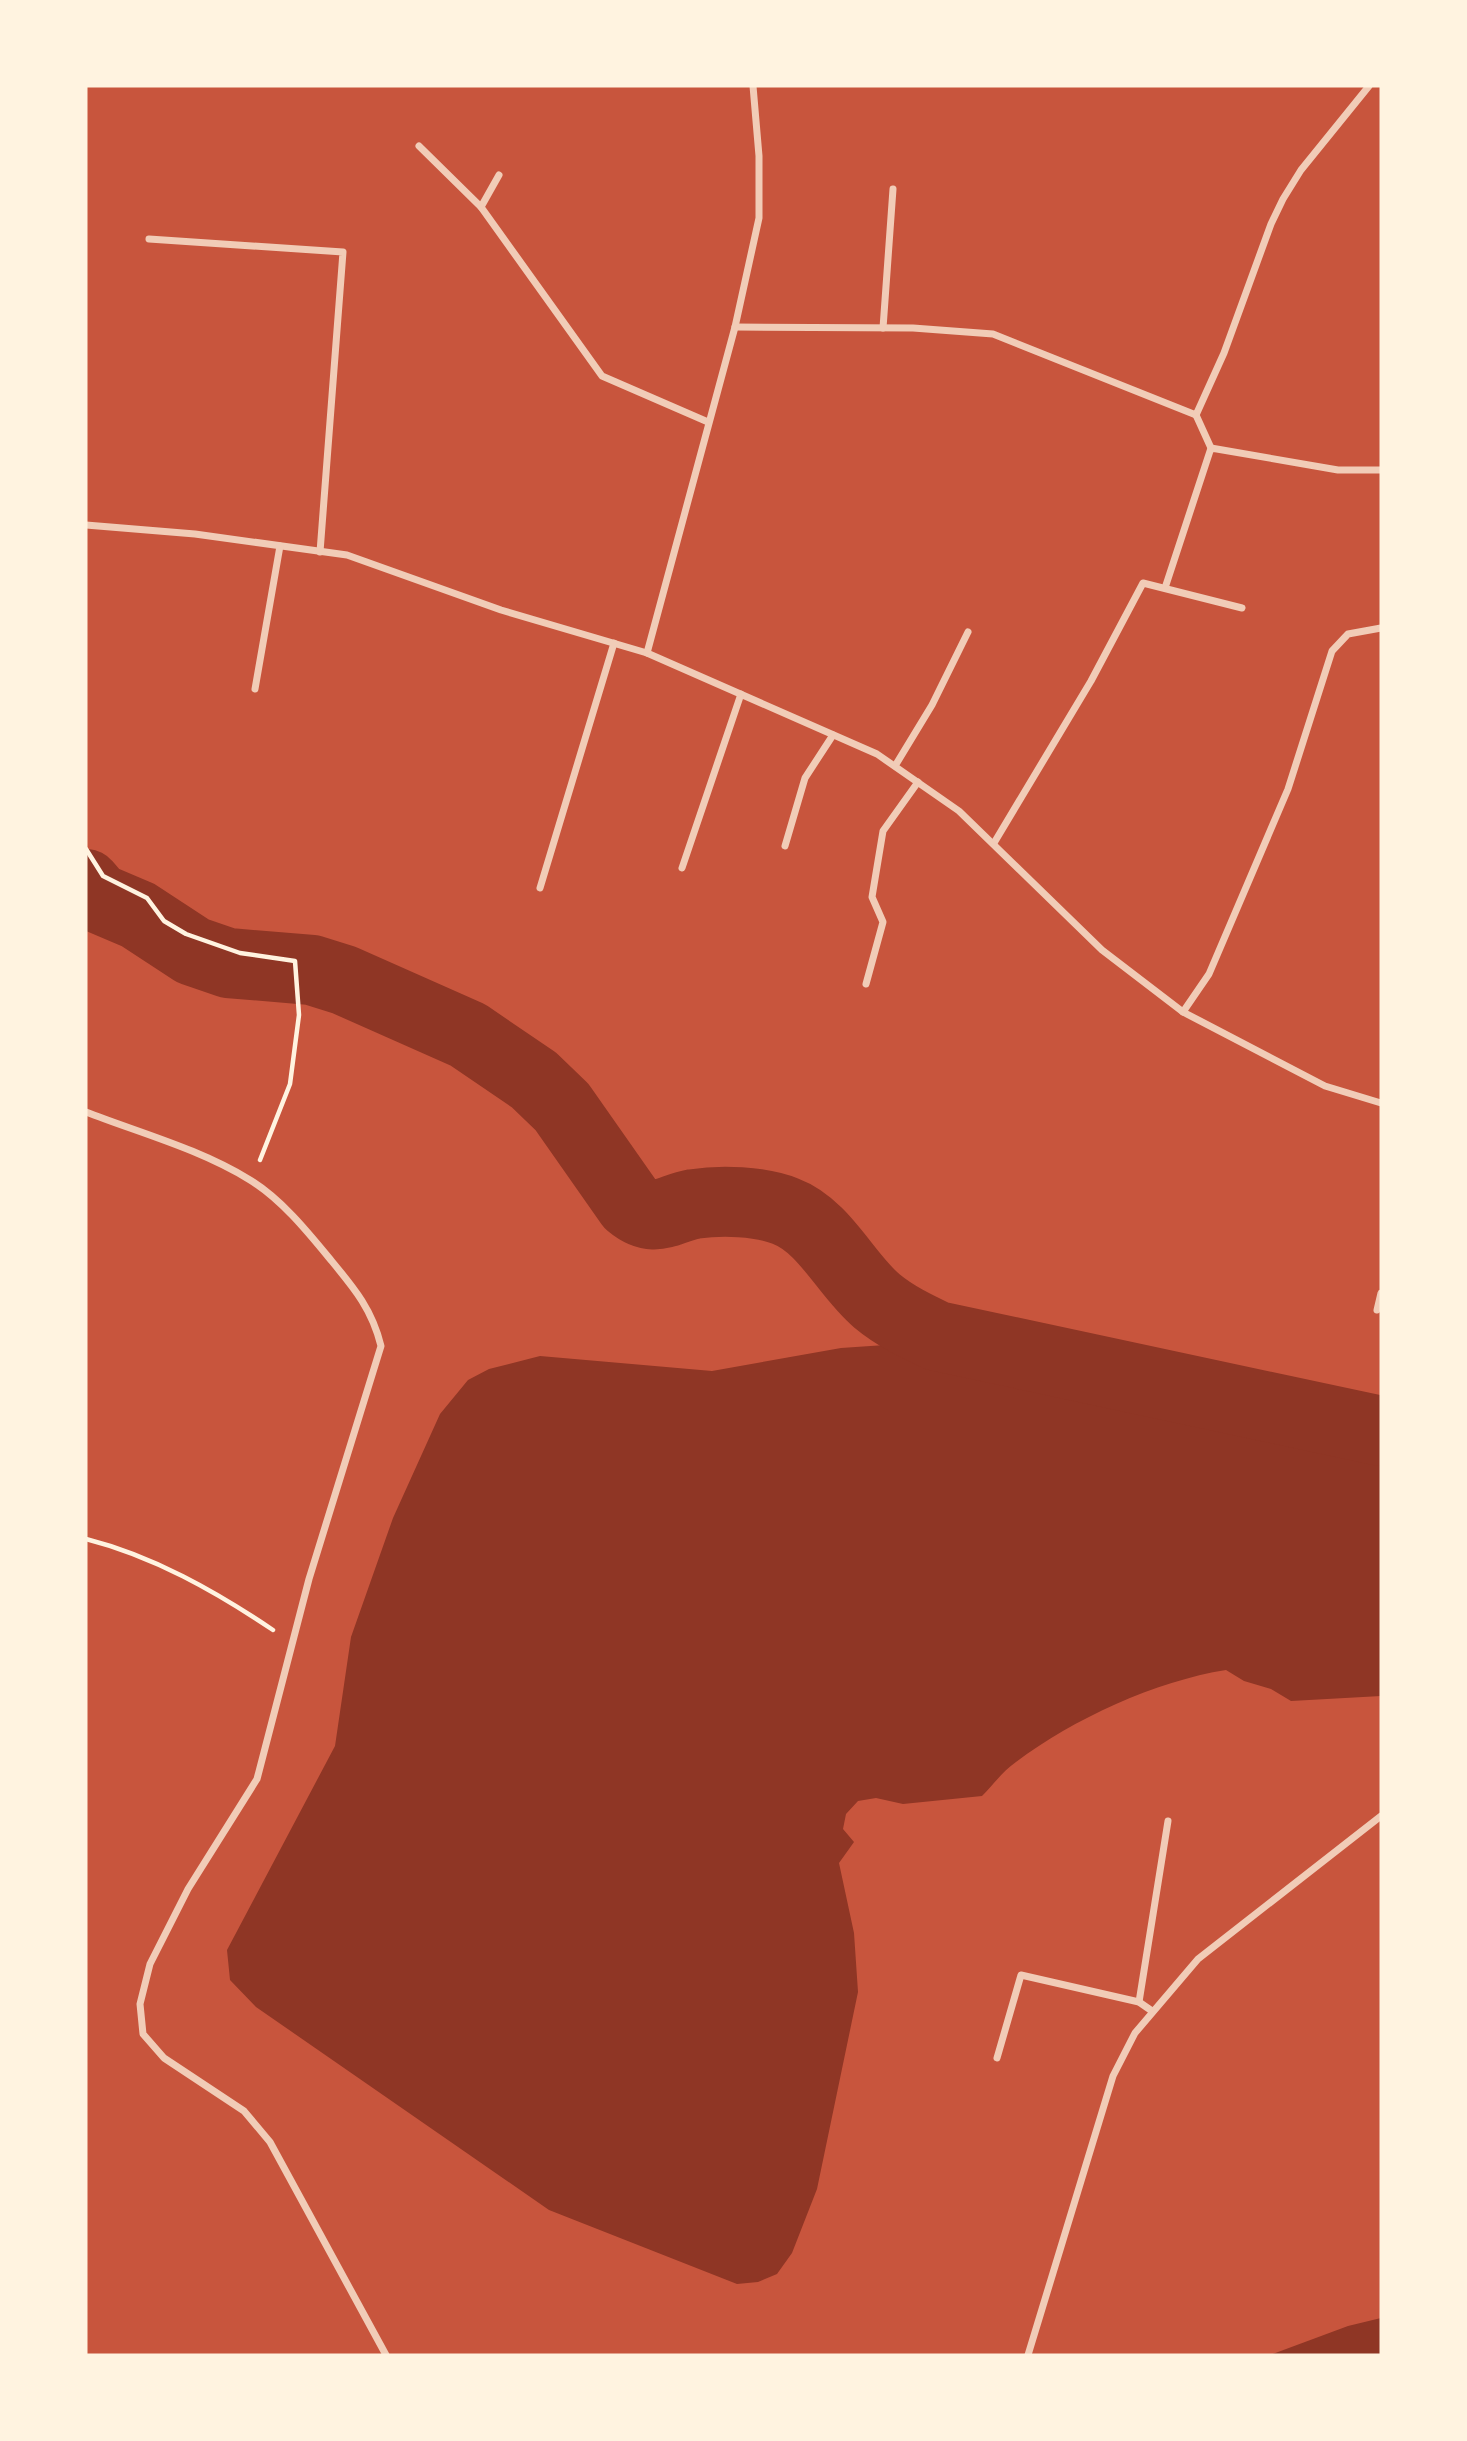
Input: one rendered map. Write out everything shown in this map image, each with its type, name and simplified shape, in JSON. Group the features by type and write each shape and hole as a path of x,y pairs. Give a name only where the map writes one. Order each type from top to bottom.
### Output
{"street":[{"path":"647,653 735,327 759,218 759,156 754,86"},
{"path":"1195,415 1224,353 1271,224 1283,199 1301,170 1369,86"},
{"path":"419,146 481,207 601,376 708,422"},
{"path":"481,207 499,175"},
{"path":"883,328 893,189"},
{"path":"149,239 344,252 320,552"},
{"path":"735,327 952,329 993,334 1195,415 1211,448 1165,588"},
{"path":"1211,448 1338,470 1381,470"},
{"path":"86,525 195,534 347,555 501,610 647,653 877,754 959,811 1102,950 1183,1012 1325,1086 1381,1103"},
{"path":"255,689 280,546"},
{"path":"994,843 1091,681 1143,583 1242,608"},
{"path":"1183,1012 1209,974 1288,789 1332,651 1348,634 1381,628"},
{"path":"894,766 932,705 968,632"},
{"path":"540,888 614,643"},
{"path":"682,868 741,694"},
{"path":"785,846 806,778 833,735"},
{"path":"866,984 883,922 872,897 883,831 918,782"},
{"path":"86,1112 201,1156 251,1180 296,1220 353,1286 374,1318 382,1346 309,1579 257,1779 188,1889 150,1964 140,2004 143,2034 164,2058 244,2111 270,2142 386,2355"},
{"path":"1377,1310 1381,1293"},
{"path":"1028,2355 1113,2076 1135,2033 1198,1959 1381,1816"},
{"path":"1139,2002 1168,1821"},
{"path":"997,2058 1021,1975 1139,2002 1152,2011"}],"path":[{"path":"86,849 103,876 147,898 164,921 186,933 240,953 295,963 299,1015 290,1084 251,1180"},
{"path":"86,1539 112,1546 182,1575 292,1643"}],"shaded area":[{"path":"900,1344 1381,1445 1381,1696 1291,1701 1271,1689 1244,1681 1226,1670 1199,1675 1116,1704 1063,1731 1011,1766 982,1796 903,1804 876,1798 858,1801 846,1814 843,1829 854,1842 839,1863 854,1933 858,1992 817,2189 792,2253 777,2274 758,2282 737,2284 549,2210 256,2007 230,1980 227,1950 335,1746 351,1637 393,1518 440,1414 468,1380 489,1369 540,1356 712,1371 841,1348"},
{"path":"1381,2318 1381,2355 1270,2355 1348,2326"}],"waterway":[{"path":"86,884 98,898 138,915 193,951 228,963 312,970 344,980 468,1035 534,1080 562,1107 630,1204 647,1214 661,1214 694,1204 716,1202 752,1203 775,1208 799,1218 812,1228 877,1301 898,1316 937,1336 1381,1431"}]}
